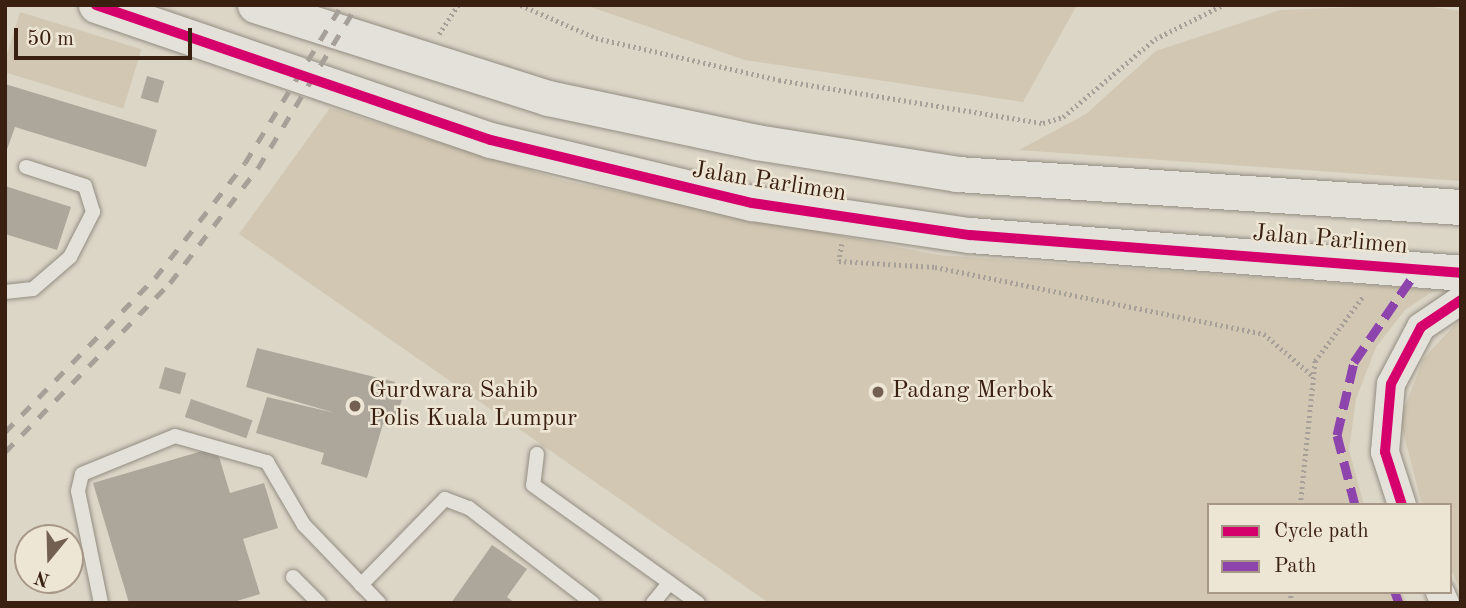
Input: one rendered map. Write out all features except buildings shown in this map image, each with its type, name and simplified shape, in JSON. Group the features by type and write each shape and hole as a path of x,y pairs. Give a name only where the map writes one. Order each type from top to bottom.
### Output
{"street":[{"name":"Jalan Parlimen","path":"96,5 491,140 752,204 970,235 1461,273"},
{"name":"Jalan Parlimen","path":"255,5 548,98 756,142 957,174 1461,207"},
{"path":"1401,503 1385,452 1391,384 1421,327 1461,300"}],"lane":[{"path":"5,292 33,289 70,257 93,212 85,186 26,167"},
{"path":"101,603 78,491 82,474 175,436 267,462 304,525 379,603"},
{"path":"537,454 533,485 698,603"},
{"path":"361,585 445,499 469,508 593,603"},
{"path":"293,577 319,603"},
{"path":"653,603 669,583"}],"path":[{"path":"435,40 458,5"},
{"path":"521,5 609,41 779,80 1044,123 1063,117 1155,39 1223,5"},
{"path":"841,249 839,261 935,267 1264,334 1313,376"},
{"path":"1300,503 1315,361 1370,287"}],"shaded area":[{"path":"585,5 1077,5 1023,102 745,60"},
{"path":"1418,5 1461,11 1461,181 1019,150 1086,114 1156,51 1280,10"},
{"path":"20,12 141,49 123,108 5,72 5,61"},
{"name":"Padang Merbok","path":"330,108 565,181 938,255 1435,290 1405,310 1376,347 1356,399 1349,450 1363,503 1207,503 1207,594 1403,594 1407,603 769,603 239,234"},
{"path":"1461,318 1461,591 1452,572 1452,503 1421,503 1400,420 1423,359"}],"railway":[{"path":"5,432 155,278 245,163 342,5"},
{"path":"5,452 170,283 258,168 357,5"}],"marked path":[{"path":"1354,503 1337,435 1354,362 1411,279"},
{"path":"1396,594 1399,603"}],"cycle path":[{"path":"96,5 491,140 752,203 970,235 1461,273"},
{"path":"1401,503 1385,452 1391,384 1421,327 1461,300"}],"place":[{"name":"Padang Merbok","path":"878,392"},
{"name":"Gurdwara Sahib Polis Kuala Lumpur","path":"355,406"}]}
